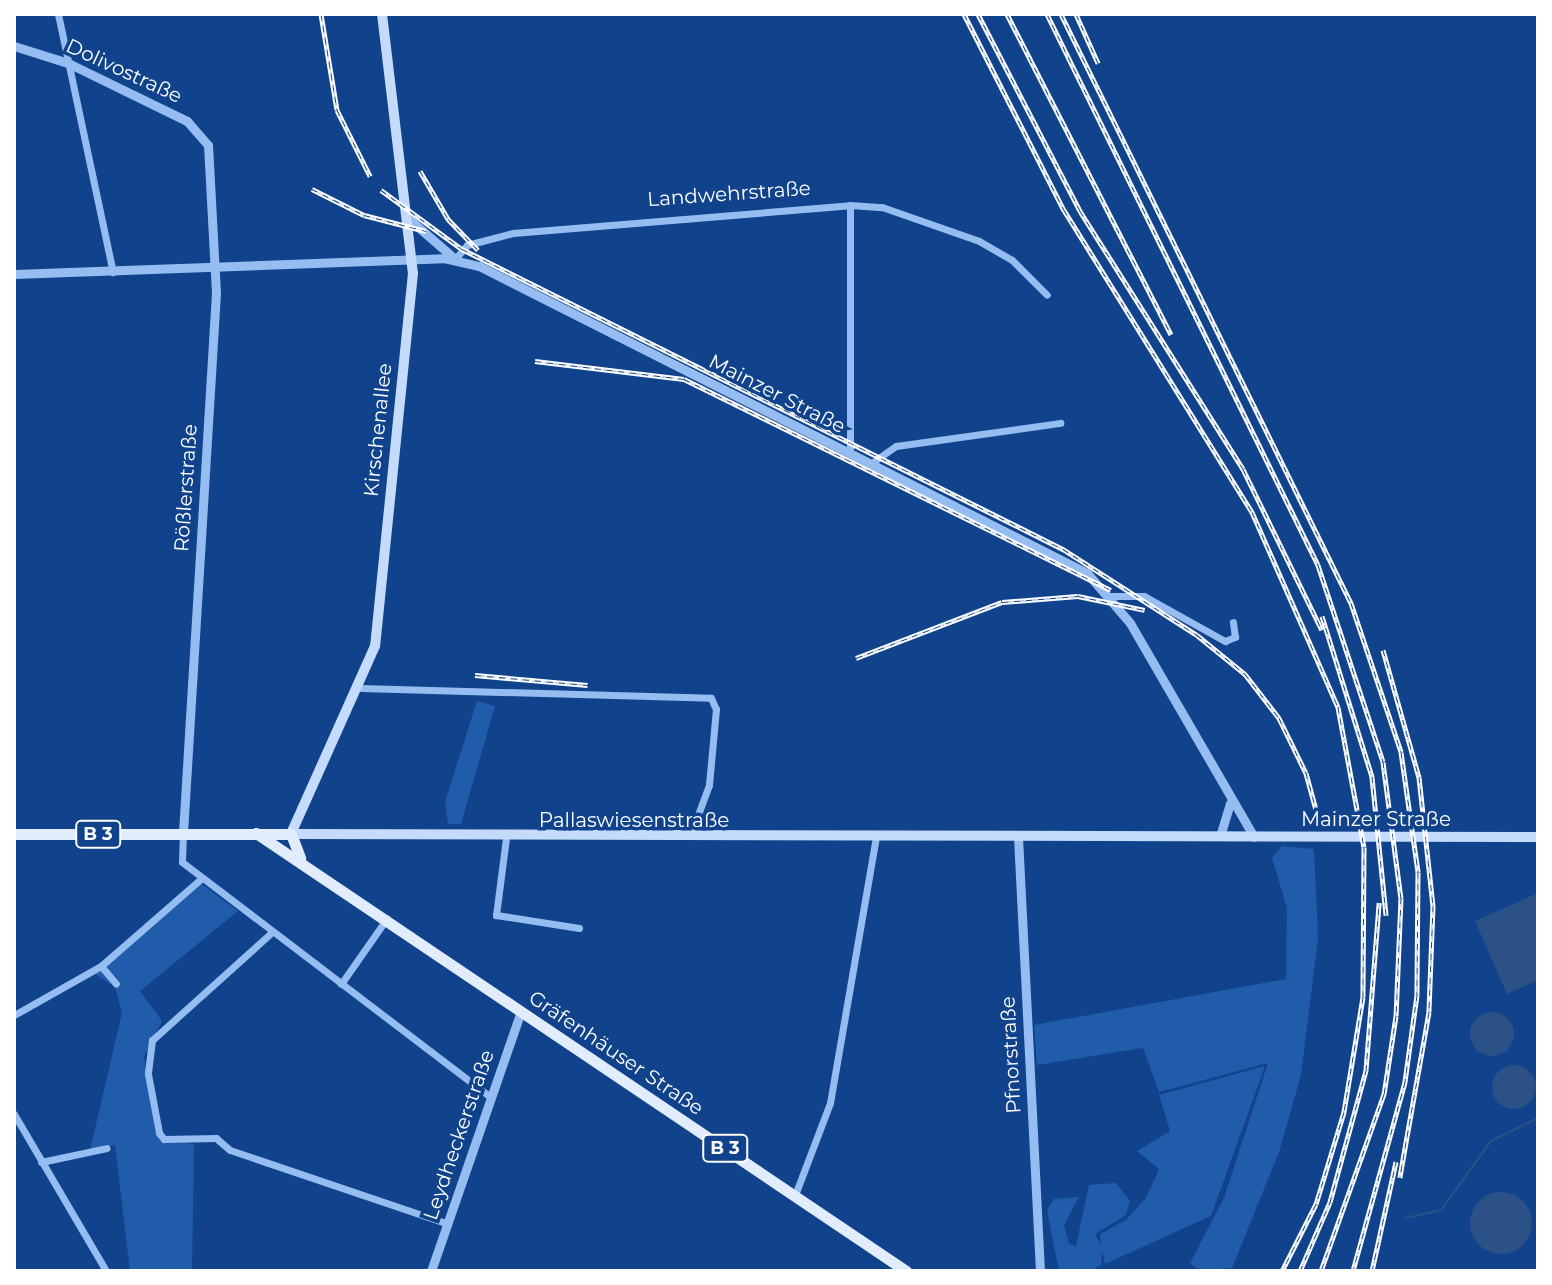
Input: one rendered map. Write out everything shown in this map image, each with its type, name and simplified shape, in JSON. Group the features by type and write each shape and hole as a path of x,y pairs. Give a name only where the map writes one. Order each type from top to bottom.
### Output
{"main road":[{"name":"Kirschenallee","path":"291,834 361,688 375,646 413,260 382,14"},
{"name":"Pallaswiesenstraße","path":"14,834 256,833 506,838 1254,837"},
{"name":"Gräfenhäuser Straße","path":"256,833 300,858 906,1271"},
{"path":"291,834 300,858"},
{"name":"Mainzer Straße","path":"1254,837 1538,837"}],"street":[{"path":"58,14 113,272"},
{"name":"Dolivostraße","path":"14,46 68,63 187,121 208,145"},
{"name":"Rößlerstraße","path":"183,833 216,268 208,145"},
{"path":"850,205 850,451"},
{"name":"Landwehrstraße","path":"455,259 467,245 513,233 850,205 882,207 979,241 1012,260 1047,295"},
{"path":"410,220 455,259"},
{"name":"Mainzer Straße","path":"413,260 455,259 1063,557 1111,596 1230,804 1254,837"},
{"path":"14,274 413,260"},
{"path":"873,462 896,446 1060,423"},
{"path":"1111,596 1144,596 1222,641 1236,635 1233,622"},
{"path":"361,688 711,698 716,709 709,785 690,838"},
{"path":"1220,836 1230,804"},
{"path":"183,833 179,858 202,878 351,994 491,1097"},
{"path":"795,1195 828,1114 876,837"},
{"name":"Pfnorstraße","path":"1018,837 1040,1271"},
{"path":"506,838 496,915 579,928"},
{"path":"14,1015 101,966 202,878"},
{"path":"341,984 387,918"},
{"path":"271,933 163,1025 148,1053 164,1139 216,1138 230,1150 448,1224"},
{"path":"101,966 116,984"},
{"name":"Leydheckerstraße","path":"431,1271 521,1011"},
{"path":"14,1114 106,1271"},
{"path":"41,1162 107,1148"}],"shaded area":[{"path":"477,701 495,706 461,824 448,824 445,802"},
{"path":"1282,846 1314,849 1318,939 1301,1075 1279,1152 1232,1268 1199,1271 1190,1263 1224,1198 1268,1063 1159,1092 1143,1048 1037,1065 1034,1025 1286,979 1287,908 1272,858"},
{"path":"200,883 238,911 140,991 162,1021 144,1056 155,1131 160,1140 194,1144 192,1271 130,1271 115,1145 90,1150 122,1013 115,987 95,974"},
{"path":"1538,893 1538,980 1507,994 1475,921"},
{"path":"1492,1012 1508,1018 1514,1034 1508,1050 1492,1056 1476,1050 1470,1034 1476,1018"},
{"path":"1514,1065 1530,1071 1536,1087 1530,1103 1514,1109 1498,1103 1492,1087 1498,1071"},
{"path":"1265,1066 1211,1216 1105,1264 1102,1250 1101,1265 1091,1271 1059,1271 1047,1210 1054,1199 1079,1197 1064,1225 1069,1244 1076,1246 1089,1185 1116,1183 1130,1201 1126,1215 1095,1234 1101,1245 1100,1234 1126,1220 1146,1198 1159,1169 1137,1151 1170,1131 1159,1095"},
{"path":"1501,1192 1523,1201 1532,1223 1523,1245 1501,1254 1479,1245 1470,1223 1479,1201"}],"waterway":[{"path":"1406,1218 1441,1210 1491,1141 1538,1118"}],"railway":[{"path":"321,14 337,110 370,176"},
{"path":"964,14 1064,210 1252,512 1338,707 1364,847 1363,997 1344,1112 1316,1204 1282,1271"},
{"path":"978,14 1080,211 1243,469 1322,630"},
{"path":"1007,14 1171,334"},
{"path":"1047,14 1318,565 1383,762 1401,898 1396,1016 1384,1094 1321,1271"},
{"path":"1061,14 1351,603 1401,752 1418,872 1417,995 1405,1082 1353,1271"},
{"path":"1076,14 1098,63"},
{"path":"420,171 448,219 478,250"},
{"path":"312,189 364,215 426,231"},
{"path":"381,190 462,249 1063,549 1197,635 1245,674 1279,718 1306,773 1321,828"},
{"path":"535,361 684,379 1111,590"},
{"path":"856,658 1002,602 1078,596 1145,610"},
{"path":"1322,616 1372,777 1386,915"},
{"path":"1383,650 1419,777 1433,906 1429,1012 1400,1177"},
{"path":"475,675 588,685"},
{"path":"1300,1271 1330,1202 1366,1070 1379,903"},
{"path":"1372,1271 1396,1162"}]}
